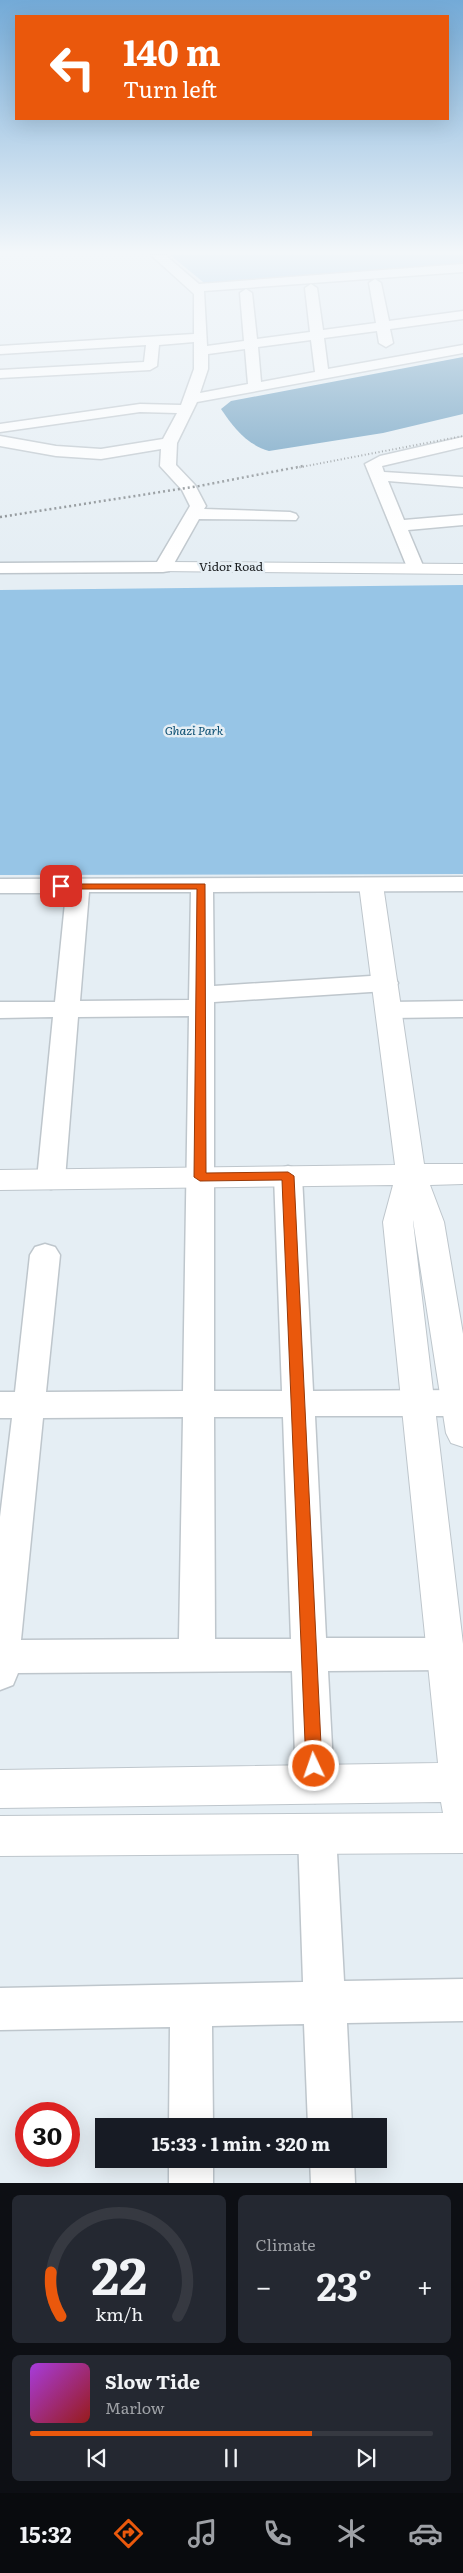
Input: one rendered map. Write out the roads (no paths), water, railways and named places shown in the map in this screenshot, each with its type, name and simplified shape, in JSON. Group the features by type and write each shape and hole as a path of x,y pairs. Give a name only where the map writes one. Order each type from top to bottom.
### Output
{"street":[{"path":"0,374 150,366 151,357"},
{"path":"163,567 198,506 189,488 168,466 168,443 189,404 200,369 200,357"},
{"path":"253,357 255,388"},
{"path":"320,357 322,374"},
{"path":"391,357 393,363"},
{"path":"0,428 140,408 189,404 322,374 424,357"},
{"path":"0,441 56,450 101,454 168,443"},
{"path":"415,568 373,464 385,459 463,442"},
{"path":"378,476 463,482"},
{"path":"193,514 290,517"},
{"path":"398,526 463,520"},
{"name":"Vidor Road","path":"0,568 463,569"},
{"path":"0,886 463,884"},
{"path":"15,1405 417,1403 462,1413 429,1222 411,1174 372,885"},
{"path":"51,1179 78,886"},
{"path":"197,1656 202,886"},
{"path":"0,1010 67,1009 201,1001 386,983"},
{"path":"390,1010 463,1009"},
{"path":"0,1789 315,1784 462,1793 398,1222 411,1174"},
{"path":"0,1180 463,1174"},
{"path":"288,1176 315,1784"},
{"path":"45,1255 15,1405 1,1662 197,1656 445,1654"},
{"path":"0,1836 463,1833"},
{"path":"317,1834 330,2118"},
{"path":"0,2009 463,2000"},
{"path":"191,2118 192,2006"},
{"path":"191,2168 191,2183"},
{"path":"332,2168 333,2183"}],"railway":[{"path":"296,468 463,436"},
{"path":"0,517 199,486 303,466"}],"park label":[{"name":"Ghazi Park","path":"194,731"}]}
